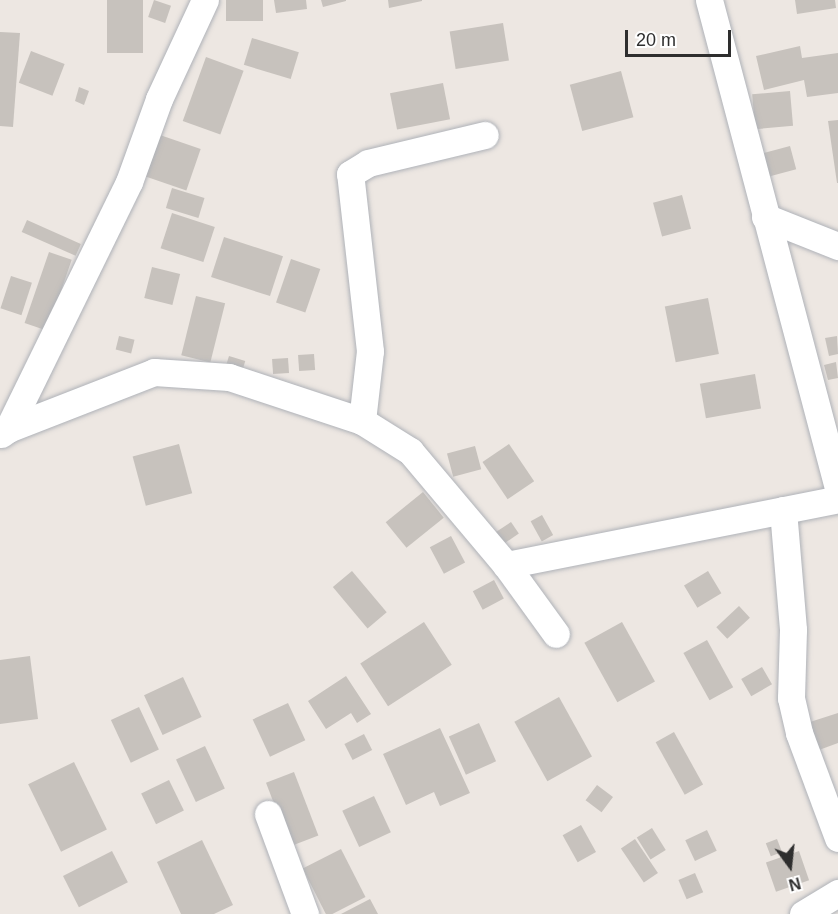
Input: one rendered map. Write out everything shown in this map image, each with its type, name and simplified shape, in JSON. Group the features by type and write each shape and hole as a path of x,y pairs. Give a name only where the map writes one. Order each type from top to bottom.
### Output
{"street":[{"path":"4,432 129,182 159,99 205,0"},
{"path":"709,0 838,488"},
{"path":"362,421 370,351 350,174 368,162 485,135"},
{"path":"765,217 838,246"},
{"path":"4,432 154,372 229,377 362,421 410,451 506,565 556,634"},
{"path":"506,565 838,499"},
{"path":"783,510 793,630 791,698 798,733 838,838"},
{"path":"268,814 305,914"},
{"path":"803,914 838,893"}],"building":[{"path":"107,0 143,0 143,53 107,53"},
{"path":"154,0 171,6 165,23 148,17"},
{"path":"226,0 263,0 263,21 226,21"},
{"path":"274,0 306,0 307,9 276,13"},
{"path":"321,0 346,0 346,1 323,7"},
{"path":"388,0 422,0 422,1 389,8"},
{"path":"795,0 835,0 836,8 797,14"},
{"path":"503,23 509,61 456,69 450,31"},
{"path":"0,32 20,33 13,127 0,126"},
{"path":"252,38 299,52 291,79 244,65"},
{"path":"800,46 802,58 838,53 838,93 807,97 804,80 764,90 756,56"},
{"path":"31,51 65,64 52,96 19,83"},
{"path":"206,57 244,71 220,135 183,121"},
{"path":"621,71 633,117 582,131 570,85"},
{"path":"443,83 450,119 397,130 390,93"},
{"path":"79,87 89,91 84,105 75,101"},
{"path":"790,91 793,126 755,129 752,94"},
{"path":"838,120 838,183 837,183 828,121"},
{"path":"160,135 201,149 186,191 146,177"},
{"path":"790,146 796,169 768,177 762,154"},
{"path":"172,188 205,198 198,218 166,208"},
{"path":"682,195 691,229 662,237 653,203"},
{"path":"172,213 215,227 203,262 161,248"},
{"path":"27,220 81,244 76,256 22,232"},
{"path":"224,237 283,256 270,296 211,277"},
{"path":"49,252 72,260 47,331 25,323"},
{"path":"291,259 320,269 305,313 276,302"},
{"path":"152,267 180,274 172,305 144,298"},
{"path":"11,276 32,283 21,315 0,308"},
{"path":"196,296 225,303 210,362 181,355"},
{"path":"708,298 719,354 676,362 665,306"},
{"path":"119,336 135,340 131,353 116,350"},
{"path":"837,336 838,354 829,356 825,338"},
{"path":"314,354 315,370 299,371 298,355"},
{"path":"229,356 245,361 243,370 226,365"},
{"path":"288,358 289,373 273,374 272,359"},
{"path":"836,362 838,378 828,380 824,365"},
{"path":"755,374 761,408 706,418 700,384"},
{"path":"179,444 192,493 146,506 133,456"},
{"path":"509,444 534,481 508,499 482,462"},
{"path":"475,446 481,469 453,477 447,454"},
{"path":"423,492 444,518 406,548 386,522"},
{"path":"542,515 553,535 542,541 531,521"},
{"path":"511,522 519,534 503,544 495,533"},
{"path":"451,536 465,562 444,574 430,547"},
{"path":"352,571 387,612 368,628 333,587"},
{"path":"708,571 721,593 697,608 684,585"},
{"path":"494,580 504,599 483,610 473,591"},
{"path":"739,606 750,618 727,639 716,627"},
{"path":"424,622 452,665 388,706 360,663"},
{"path":"622,622 655,681 617,702 584,643"},
{"path":"707,640 733,687 710,700 683,653"},
{"path":"30,656 38,719 0,724 0,660"},
{"path":"762,667 772,684 751,696 741,679"},
{"path":"346,676 371,714 357,723 351,713 326,729 308,701"},
{"path":"183,677 202,717 163,735 144,695"},
{"path":"559,697 592,756 547,781 514,722"},
{"path":"288,703 305,740 270,757 253,719"},
{"path":"139,707 159,750 131,763 111,720"},
{"path":"838,713 838,743 819,750 810,722"},
{"path":"479,723 496,761 466,775 449,736"},
{"path":"440,728 470,793 440,806 434,792 406,805 383,754"},
{"path":"674,732 703,784 685,795 656,742"},
{"path":"364,734 372,750 353,760 344,744"},
{"path":"205,746 225,789 196,802 176,760"},
{"path":"74,762 107,829 61,852 28,784"},
{"path":"294,772 318,835 290,846 266,783"},
{"path":"169,780 184,811 156,824 141,794"},
{"path":"597,785 613,797 602,812 586,800"},
{"path":"374,796 391,832 359,847 342,811"},
{"path":"581,825 596,852 578,862 563,835"},
{"path":"652,828 666,850 651,860 637,838"},
{"path":"707,830 717,851 695,861 685,840"},
{"path":"635,839 658,873 644,882 621,849"},
{"path":"777,839 782,852 771,856 766,843"},
{"path":"202,840 233,905 214,914 181,914 157,862"},
{"path":"341,849 366,897 332,914 326,914 303,869"},
{"path":"112,851 128,882 79,907 63,876"},
{"path":"799,851 809,880 776,892 766,862"},
{"path":"695,873 703,892 687,899 678,880"},
{"path":"370,899 378,914 341,914"}]}
